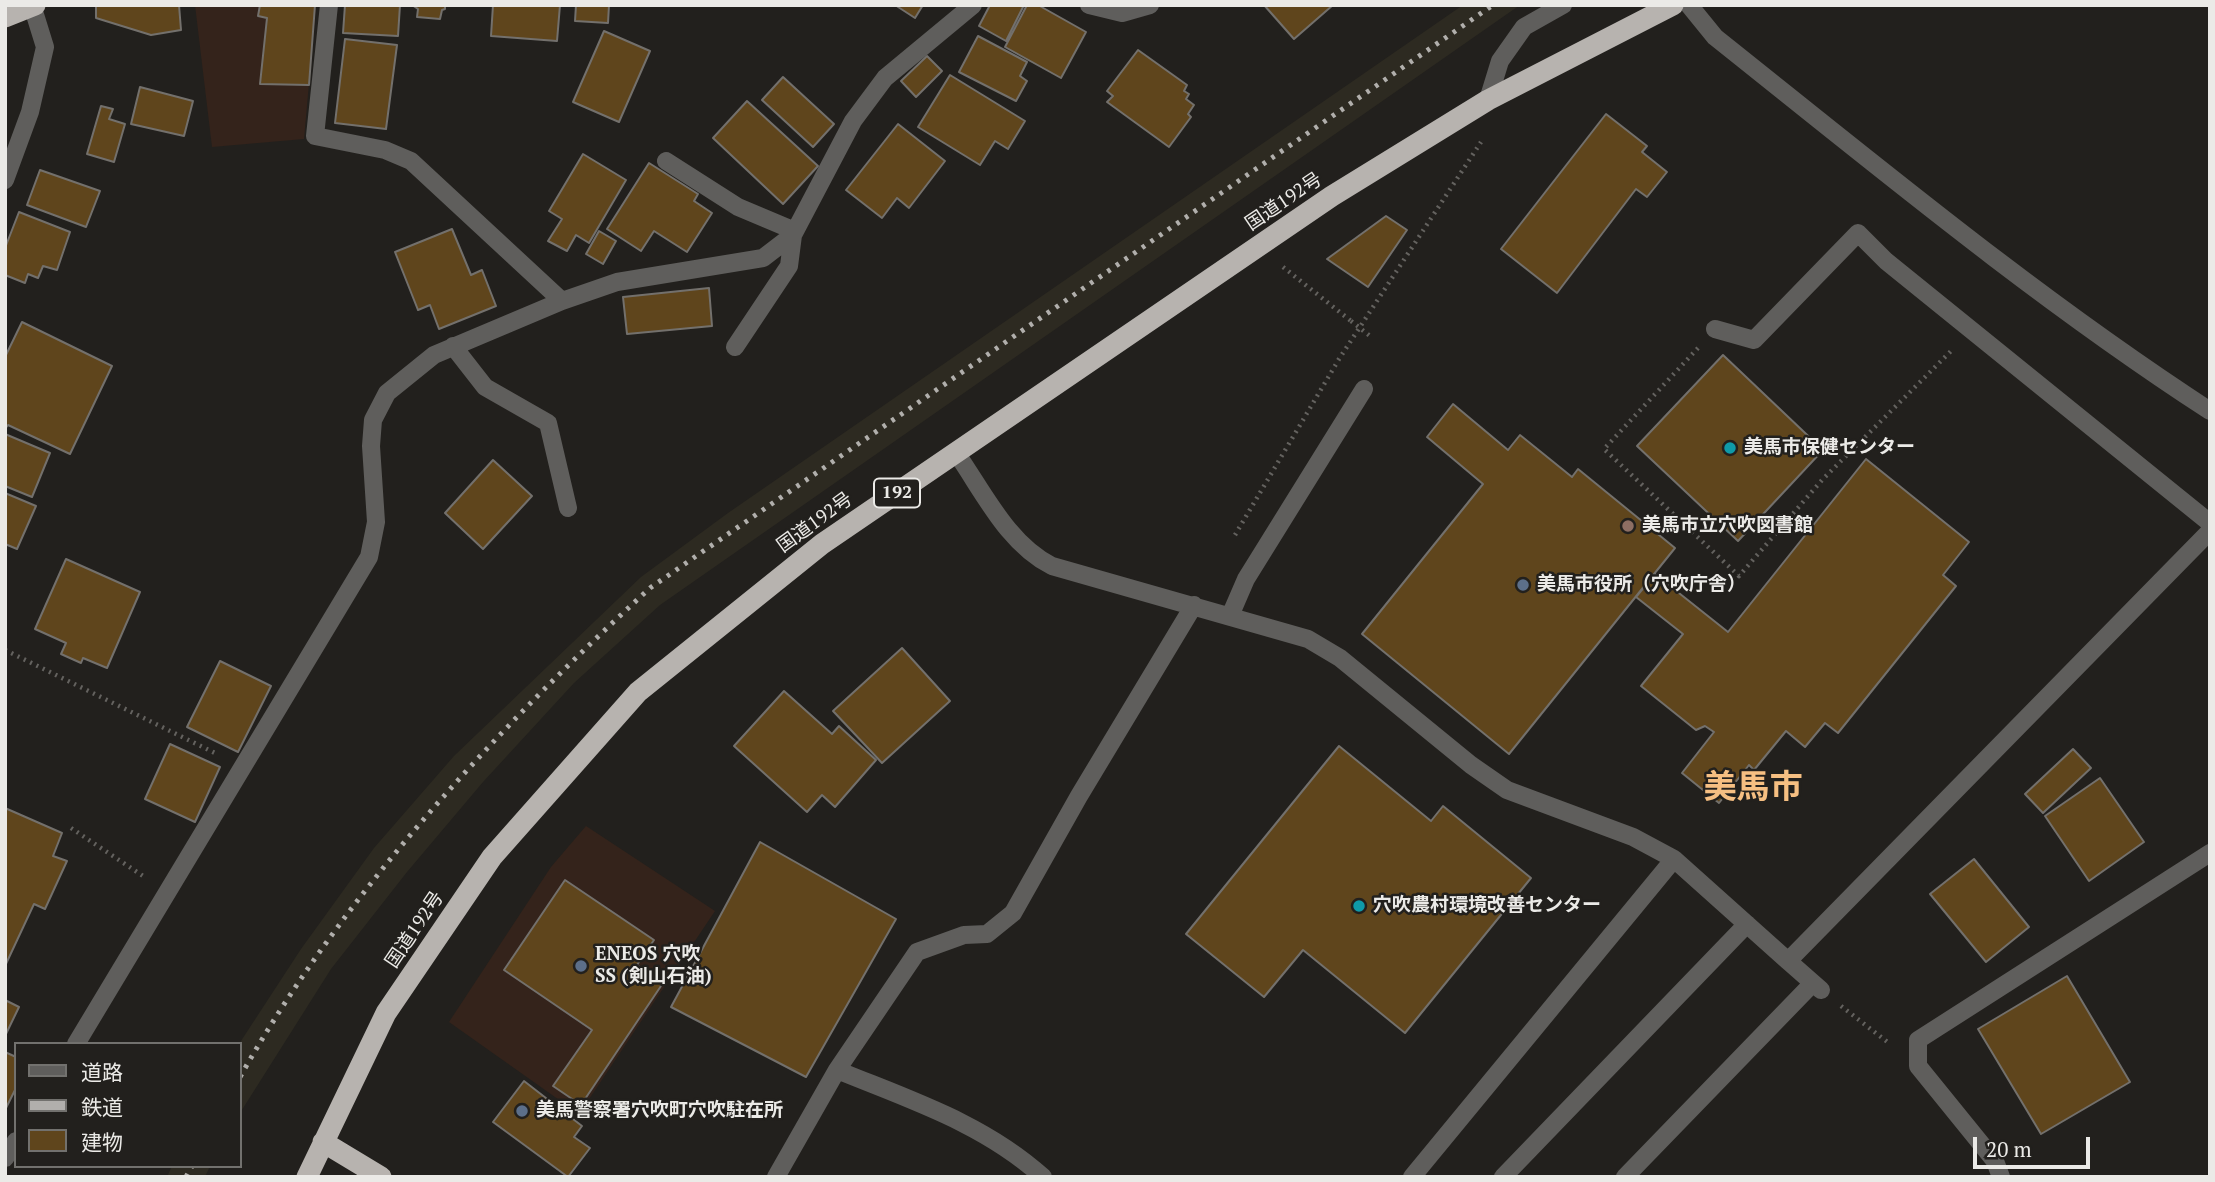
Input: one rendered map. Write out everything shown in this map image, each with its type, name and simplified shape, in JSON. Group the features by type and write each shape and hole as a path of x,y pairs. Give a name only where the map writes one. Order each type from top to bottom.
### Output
{"highway":[{"name":"国道192号","path":"307,1177 386,1013 492,857 638,692 822,544 1332,196 1488,100 1673,5"},
{"path":"5,17 33,6"},
{"path":"323,1142 381,1177"}],"street":[{"path":"329,5 315,136 385,150 411,161 562,301"},
{"path":"735,347 789,266 794,233 853,121 885,78 973,5"},
{"path":"1089,5 1122,13 1150,5"},
{"path":"1488,100 1500,61 1524,27 1563,5"},
{"path":"1689,5 1715,37 2010,273 2116,350 2210,411"},
{"path":"5,180 30,112 45,47 33,6"},
{"path":"666,161 738,206 794,233"},
{"path":"77,1042 369,557 376,522 371,446 373,421 387,393 434,355 562,301 617,282 763,258 794,233"},
{"path":"1715,329 1754,340 1857,233 1886,261 2210,523"},
{"path":"453,346 485,387 548,423 568,508"},
{"path":"1230,616 1246,579 1364,389"},
{"path":"957,454 1003,522 1035,558 1052,566 1308,639 1340,658 1471,765 1507,790 1633,837 1674,859 1817,987 1625,1177"},
{"path":"1788,961 2210,531"},
{"path":"776,1177 837,1070 917,952 964,935 987,934 1013,913 1079,796 1194,605"},
{"path":"2001,1177 1995,1161 1918,1066 1918,1040 2210,853"},
{"path":"1412,1177 1674,859"},
{"path":"1503,1177 1747,925"},
{"path":"837,1070 965,1122 1015,1152 1043,1177"}],"path":[{"path":"1229,546 1339,359 1482,141"},
{"path":"1258,247 1370,336"},
{"path":"1715,329 1604,449 1739,576 1822,480 1972,331"},
{"path":"5,650 243,766"},
{"path":"71,828 167,892"},
{"path":"1817,987 1918,1066"}],"shaded area":[{"path":"195,5 316,5 304,139 212,147"},
{"path":"1463,5 1520,5 660,605 574,683 483,782 407,872 331,969 242,1110 240,1042 301,949 374,848 454,756 641,577 728,513"},
{"name":"ENEOS 穴吹 SS (剣山石油)","path":"586,826 715,911 579,1114 449,1022 551,867"},
{"path":"171,1168 209,1168 205,1177 167,1177"}],"building":[{"path":"96,5 179,5 181,30 151,35 96,18"},
{"path":"260,5 315,5 309,85 260,84 267,18 258,16"},
{"path":"345,5 400,5 398,36 343,33"},
{"path":"412,5 445,5 445,9 442,10 440,19 417,17 418,9"},
{"path":"493,5 560,5 557,41 491,36"},
{"path":"576,5 609,5 608,23 575,21"},
{"path":"895,5 923,5 915,18"},
{"path":"990,5 1024,5 1006,41 979,26"},
{"path":"1027,5 1038,5 1086,32 1061,78 1005,47"},
{"path":"1264,5 1333,5 1294,39"},
{"path":"604,31 650,51 619,122 573,102"},
{"path":"978,36 1027,62 1020,76 1027,81 1016,101 959,72"},
{"path":"345,39 397,45 386,129 335,123"},
{"path":"1138,50 1187,85 1184,91 1189,94 1186,99 1194,105 1188,114 1191,117 1169,147 1107,102 1113,96 1107,91"},
{"path":"927,56 942,71 916,97 901,81"},
{"path":"950,75 1025,121 1008,149 995,141 980,165 918,127"},
{"path":"783,77 834,124 813,147 762,100"},
{"path":"140,87 193,101 184,136 131,124"},
{"path":"747,101 818,166 783,204 713,138"},
{"path":"101,106 113,109 109,119 125,124 114,162 87,154"},
{"path":"1606,114 1647,146 1642,152 1667,172 1647,197 1636,189 1557,293 1501,249"},
{"path":"898,124 945,161 909,208 897,198 882,218 846,190"},
{"path":"583,154 626,180 589,243 576,235 567,251 548,241 562,219 549,211"},
{"path":"649,163 698,194 694,201 712,213 687,252 654,231 641,251 607,229"},
{"path":"40,170 100,191 86,227 27,205"},
{"path":"19,212 70,232 57,270 43,266 38,278 28,274 25,283 5,275 5,248"},
{"path":"1386,216 1407,230 1368,287 1327,259"},
{"path":"452,229 471,275 482,270 496,306 439,329 430,305 418,310 395,252"},
{"path":"599,231 616,241 603,264 586,254"},
{"path":"709,288 712,326 627,334 623,297"},
{"path":"22,322 112,366 70,454 8,425 5,429 5,357"},
{"name":"美馬市保健センター","path":"1723,355 1823,450 1738,541 1637,446"},
{"name":"美馬市役所（穴吹庁舎）","path":"1453,404 1508,450 1520,435 1572,477 1578,469 1675,548 1509,754 1362,634 1483,484 1427,437"},
{"path":"5,434 50,453 32,497 5,486"},
{"path":"1866,459 1969,542 1943,575 1956,586 1838,733 1825,723 1805,747 1786,731 1754,770 1749,765 1719,803 1682,773 1714,732 1705,726 1696,730 1641,686 1683,634 1636,597 1655,574 1728,632"},
{"path":"493,460 532,496 483,549 445,513"},
{"path":"5,493 36,506 17,549 5,544"},
{"path":"66,559 140,592 107,668 83,658 81,663 61,654 66,643 35,629"},
{"path":"902,648 950,701 882,763 833,711"},
{"path":"220,661 271,686 238,752 187,727"},
{"path":"784,691 832,734 839,726 876,760 835,807 822,795 807,812 734,746"},
{"path":"170,744 220,767 195,822 145,799"},
{"name":"穴吹農村環境改善センター","path":"1339,746 1431,821 1443,806 1531,878 1405,1033 1303,950 1264,997 1186,934"},
{"path":"2073,749 2091,768 2043,813 2025,794"},
{"path":"2100,778 2144,842 2089,881 2045,816"},
{"path":"5,808 62,833 53,856 67,861 45,909 34,904 5,966"},
{"path":"760,842 896,919 806,1077 671,1007"},
{"path":"1974,859 2029,927 1986,962 1930,894"},
{"path":"565,880 654,940 637,965 663,983 581,1105 553,1086 592,1030 504,970"},
{"path":"2067,976 2130,1082 2041,1134 1978,1029"},
{"path":"5,1000 19,1007 5,1036"},
{"path":"5,1052 14,1056 14,1092 5,1110"},
{"path":"524,1081 582,1126 574,1137 590,1148 568,1177 493,1122"}],"railway":[{"path":"242,1074 281,1009 326,943 374,879 426,817 535,698 650,588 1493,5"},
{"path":"186,1177 191,1168"}],"place":[{"name":"美馬市保健センター","path":"1730,448"},
{"name":"美馬市立穴吹図書館","path":"1628,526"},
{"name":"美馬市役所（穴吹庁舎）","path":"1523,585"},
{"name":"穴吹農村環境改善センター","path":"1359,906"},
{"name":"ENEOS 穴吹 SS (剣山石油)","path":"581,966"},
{"name":"美馬警察署穴吹町穴吹駐在所","path":"522,1111"}],"district":[{"name":"美馬市","path":"1753,789"}]}
